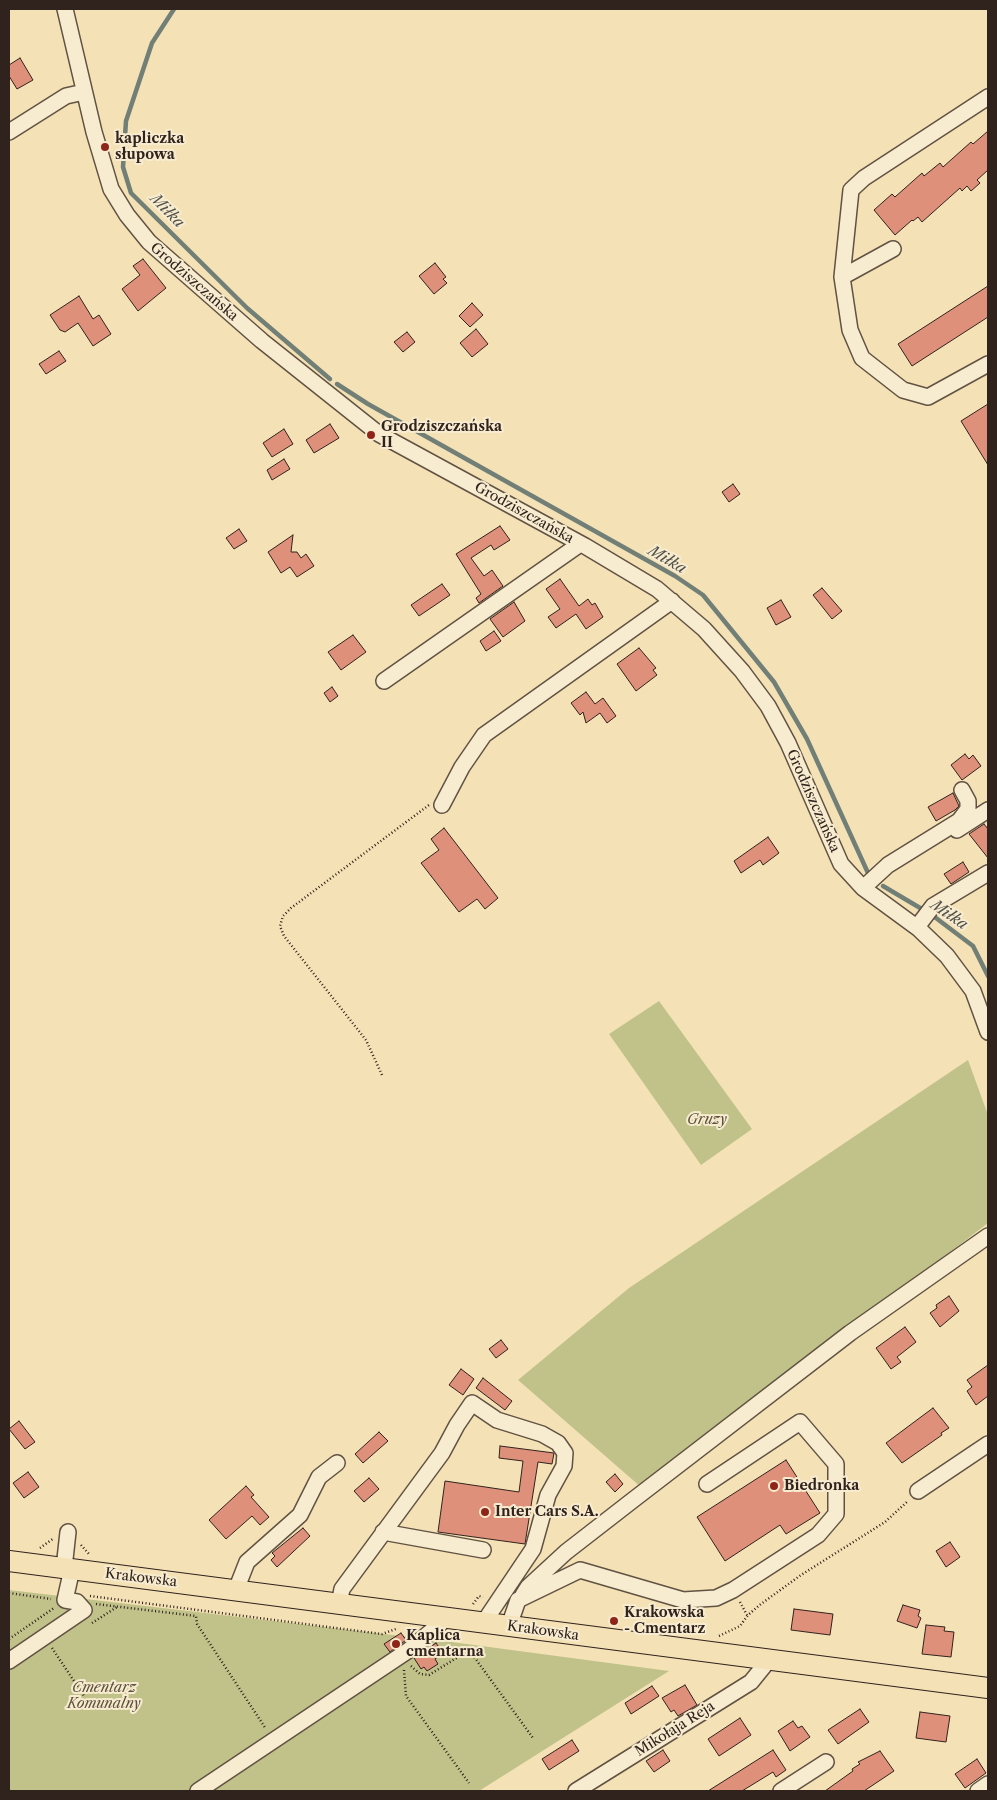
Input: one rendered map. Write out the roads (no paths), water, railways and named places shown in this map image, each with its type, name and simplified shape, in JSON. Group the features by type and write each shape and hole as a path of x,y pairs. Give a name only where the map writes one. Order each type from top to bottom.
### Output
{"main road":[{"name":"Krakowska","path":"9,1560 988,1688"}],"street":[{"name":"Grodziszczańska","path":"64,9 84,92 111,189 143,235 170,263 262,341 379,434 580,544 672,600 704,629 768,706 788,743 841,864 866,890 917,927 947,956 974,991 988,1032"},
{"path":"9,132 66,96 84,92"},
{"path":"988,97 864,178 851,190 842,278 850,330 862,358 903,390 928,396 988,364"},
{"path":"842,278 893,249"},
{"path":"384,681 580,544"},
{"path":"445,798 484,735 672,600"},
{"path":"866,890 888,865 958,821 968,809 968,801 962,790"},
{"path":"866,890 896,868 988,810"},
{"path":"917,927 932,906 988,873"},
{"path":"509,1626 518,1600 528,1587 566,1552 850,1333 988,1236"},
{"path":"339,1604 342,1589 442,1453 457,1425 472,1403 497,1420 542,1434 558,1443 565,1452 564,1466 548,1495 534,1549 484,1622"},
{"path":"521,1598 580,1570 683,1600 716,1598 733,1590 818,1535 836,1514 836,1464 800,1422 707,1484"},
{"path":"918,1492 988,1444"},
{"path":"236,1590 247,1562 300,1515 319,1477 337,1463"},
{"path":"9,1661 84,1610 70,1598 68,1532"},
{"path":"383,1532 484,1550"},
{"path":"198,1791 405,1653 448,1618"},
{"name":"Mikołaja Reja","path":"576,1791 751,1682 768,1660"},
{"path":"781,1791 826,1762"},
{"path":"978,1791 988,1784"}],"waterway":[{"name":"Miłka","path":"174,9 152,43 126,121 123,167 131,193 247,308 330,379"},
{"name":"Miłka","path":"337,384 368,404 675,576 703,595 774,682 807,739 868,873"},
{"name":"Miłka","path":"883,886 932,915 973,946 988,976"}],"place":[{"name":"kapliczka słupowa","path":"105,147"},
{"name":"Grodziszczańska II","path":"371,435"},
{"name":"Biedronka","path":"774,1486"},
{"name":"Inter Cars S.A.","path":"485,1512"},
{"name":"Krakowska - Cmentarz","path":"614,1621"},
{"name":"Kaplica cmentarna","path":"396,1644"}],"park label":[{"name":"Gruzy","path":"707,1120"},
{"name":"Cmentarz Komunalny","path":"104,1696"}]}
